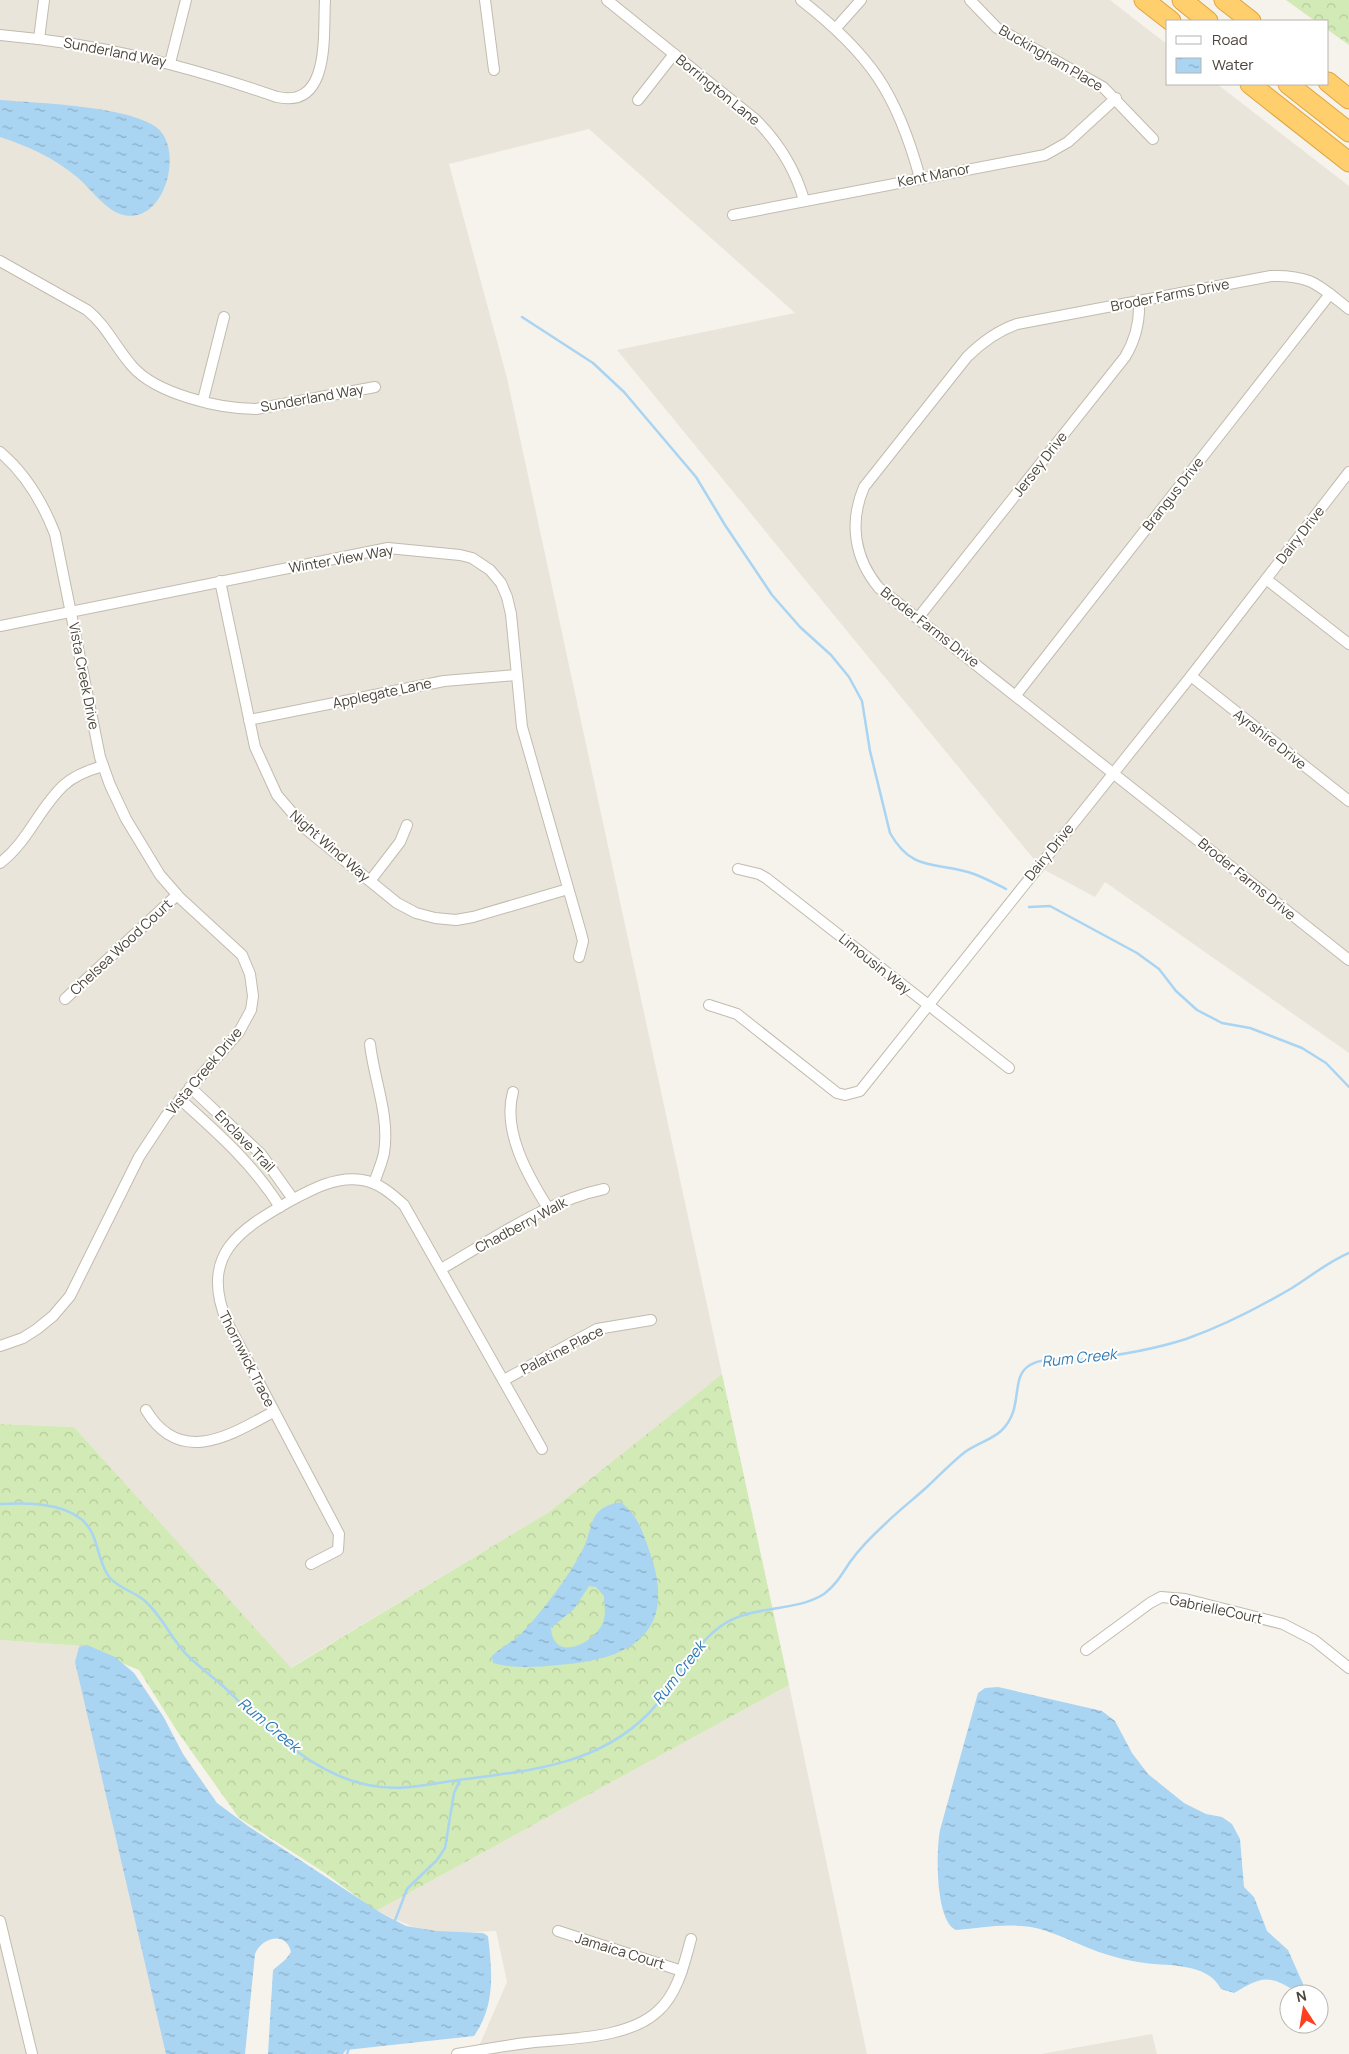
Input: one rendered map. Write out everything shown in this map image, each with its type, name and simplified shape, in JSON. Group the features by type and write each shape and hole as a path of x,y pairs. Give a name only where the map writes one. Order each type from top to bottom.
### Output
{"highway":[{"path":"1144,0 1170,20"},
{"path":"1182,0 1207,20"},
{"path":"1224,0 1250,20"},
{"path":"1329,83 1349,99"},
{"path":"1251,85 1349,162"},
{"path":"1289,85 1349,132"}],"street":[{"path":"39,39 44,0"},
{"path":"170,63 186,0"},
{"name":"Sunderland Way","path":"0,34 97,47 170,63 278,97 290,99 302,96 312,89 319,74 325,0"},
{"path":"485,0 494,70"},
{"name":"Borrington Lane","path":"607,0 744,109 770,134 794,172 804,200"},
{"path":"802,0 836,28 860,52 896,106 909,136 920,178"},
{"path":"836,28 862,0"},
{"name":"Buckingham Place","path":"970,0 997,28 1103,87 1116,98 1153,139"},
{"path":"638,100 674,54"},
{"name":"Kent Manor","path":"733,215 1045,155 1068,142 1116,98"},
{"name":"Sunderland Way","path":"0,261 87,310 98,321 133,368 148,381 167,390 236,408 256,409 375,386"},
{"name":"Broder Farms Drive","path":"1349,309 1311,280 1294,275 1271,276 1017,324 992,336 967,357 864,487 855,517 855,532 863,565 879,588 1349,960"},
{"name":"Brangus Drive","path":"1016,695 1330,294"},
{"name":"Jersey Drive","path":"918,618 1124,358 1140,320 1139,301"},
{"path":"203,400 224,317"},
{"name":"Vista Creek Drive","path":"0,452 27,481 46,513 57,543 103,766 126,819 153,864 177,895 242,955 250,974 253,989 251,1010 245,1022 161,1123 139,1156 70,1296 55,1315 37,1329 23,1338 0,1346"},
{"name":"Dairy Drive","path":"709,1005 737,1014 830,1088 844,1094 860,1091 1191,676 1349,472"},
{"name":"Winter View Way","path":"0,626 388,548 472,558 490,570 501,583 507,597 511,614 516,675 526,743 583,942 579,957"},
{"path":"1266,579 1349,644"},
{"name":"Night Wind Way","path":"220,581 261,764 269,782 286,808 306,829 407,908 427,916 446,920 473,917 568,888"},
{"name":"Applegate Lane","path":"250,720 444,681 516,675"},
{"name":"Ayrshire Drive","path":"1191,676 1349,801"},
{"path":"0,863 27,836 64,786 76,777 103,766"},
{"path":"370,880 400,842 407,825"},
{"name":"Limousin Way","path":"738,869 759,874 766,878 927,1006 1009,1068"},
{"name":"Chelsea Wood Court","path":"65,1000 177,895"},
{"path":"370,1044 372,1064 383,1107 385,1139 383,1155 374,1183"},
{"name":"Enclave Trail","path":"190,1088 246,1139 272,1168 293,1200"},
{"path":"513,1092 510,1108 513,1134 534,1185 548,1208"},
{"name":"Enclave Trail","path":"180,1099 238,1151 261,1178 280,1207"},
{"path":"238,1151 246,1139"},
{"name":"Thornwick Trace","path":"311,1564 338,1550 339,1534 226,1322 218,1300 217,1287 224,1255 247,1226 311,1190 338,1181 363,1180 374,1183 390,1193 408,1210 542,1449"},
{"name":"Chadberry Walk","path":"441,1268 548,1208 575,1196 604,1189"},
{"name":"Palatine Place","path":"504,1380 597,1329 651,1320"},
{"path":"146,1410 155,1423 165,1430 182,1439 197,1442 225,1437 274,1412"},
{"name":"GabrielleCourt","path":"1086,1650 1150,1602 1161,1597 1185,1599 1283,1624 1314,1640 1349,1668"},
{"path":"0,1921 32,2054"},
{"name":"Jamaica Court","path":"558,1931 682,1971"},
{"path":"458,2054 624,2030 645,2021 658,2011 671,1996 682,1971 691,1939"}],"shaded area":[{"path":"0,0 1110,0 1166,43 1166,85 1218,85 1349,186 1349,1053 1105,882 1095,897 1041,868 617,350 795,313 589,129 449,164 507,378 722,1374 549,1512 290,1668 74,1427 0,1424"},
{"path":"0,1640 80,1646 170,2054 0,2054"},
{"path":"789,1685 867,2054 472,2054 476,2053 507,1982 496,1931 430,1934 376,1911"},
{"path":"1152,2034 1157,2054 1041,2054"}],"green space":[{"path":"1286,0 1349,0 1349,45 1329,31 1329,20 1314,20"},
{"path":"722,1374 789,1685 376,1911 325,1873 239,1818 177,1731 139,1670 80,1646 0,1640 0,1424 74,1427 291,1668 549,1512"}],"water":[{"path":"0,100 58,104 104,110 125,114 156,127 165,138 169,152 166,184 159,199 148,210 135,215 120,214 114,211 103,203 77,177 50,158 21,144 0,137"},
{"path":"620,1502 636,1518 650,1553 657,1581 658,1604 652,1622 642,1637 627,1648 607,1657 584,1662 526,1667 493,1663 492,1656 522,1633 555,1593 583,1549 597,1513 610,1505","holes":["589,1586 596,1587 604,1596 605,1616 600,1628 586,1642 576,1646 567,1647 559,1645 554,1639 551,1628 574,1609"]},
{"path":"87,1645 115,1657 134,1673 163,1716 183,1754 217,1803 248,1826 381,1913 406,1926 436,1931 483,1933 488,1936 491,1988 486,2012 474,2036 346,2050 343,2054 268,2054 273,1970 291,1952 284,1941 273,1939 262,1944 255,1954 245,2054 166,2054 75,1662 79,1647"},
{"path":"998,1687 1102,1711 1115,1721 1132,1753 1148,1774 1184,1803 1206,1814 1222,1817 1232,1824 1240,1839 1244,1887 1254,1897 1267,1931 1288,1950 1303,1984 1284,1984 1262,1980 1234,1993 1221,1989 1215,1980 1196,1969 1118,1958 1055,1934 1030,1927 1005,1926 956,1930 949,1924 944,1914 939,1884 938,1853 940,1830 978,1693 985,1688"}],"waterway":[{"path":"522,317 593,363 624,392 696,477 725,525 772,595 800,627 831,655 849,677 862,701 870,751 890,833 899,846 917,861 974,874 1006,889"},
{"path":"1029,907 1050,906 1137,953 1159,969 1176,991 1197,1010 1222,1023 1250,1028 1302,1048 1326,1063 1349,1087"},
{"name":"Rum Creek","path":"0,1504 31,1504 53,1507 63,1509 81,1519 92,1532 102,1564 110,1578 145,1601 186,1654 255,1717 290,1746 327,1770 347,1779 368,1785 403,1788 534,1769 582,1756 605,1746 626,1733 656,1705 700,1646 721,1626 746,1614 800,1604 828,1591 862,1547 889,1520 965,1452 1001,1431 1013,1413 1020,1377 1030,1365 1048,1360 1079,1360 1120,1354 1186,1339 1253,1309 1292,1288 1349,1253"},
{"path":"394,1923 407,1889 437,1860 445,1848 454,1793 460,1780"},
{"path":"347,2054 349,2048"}]}
